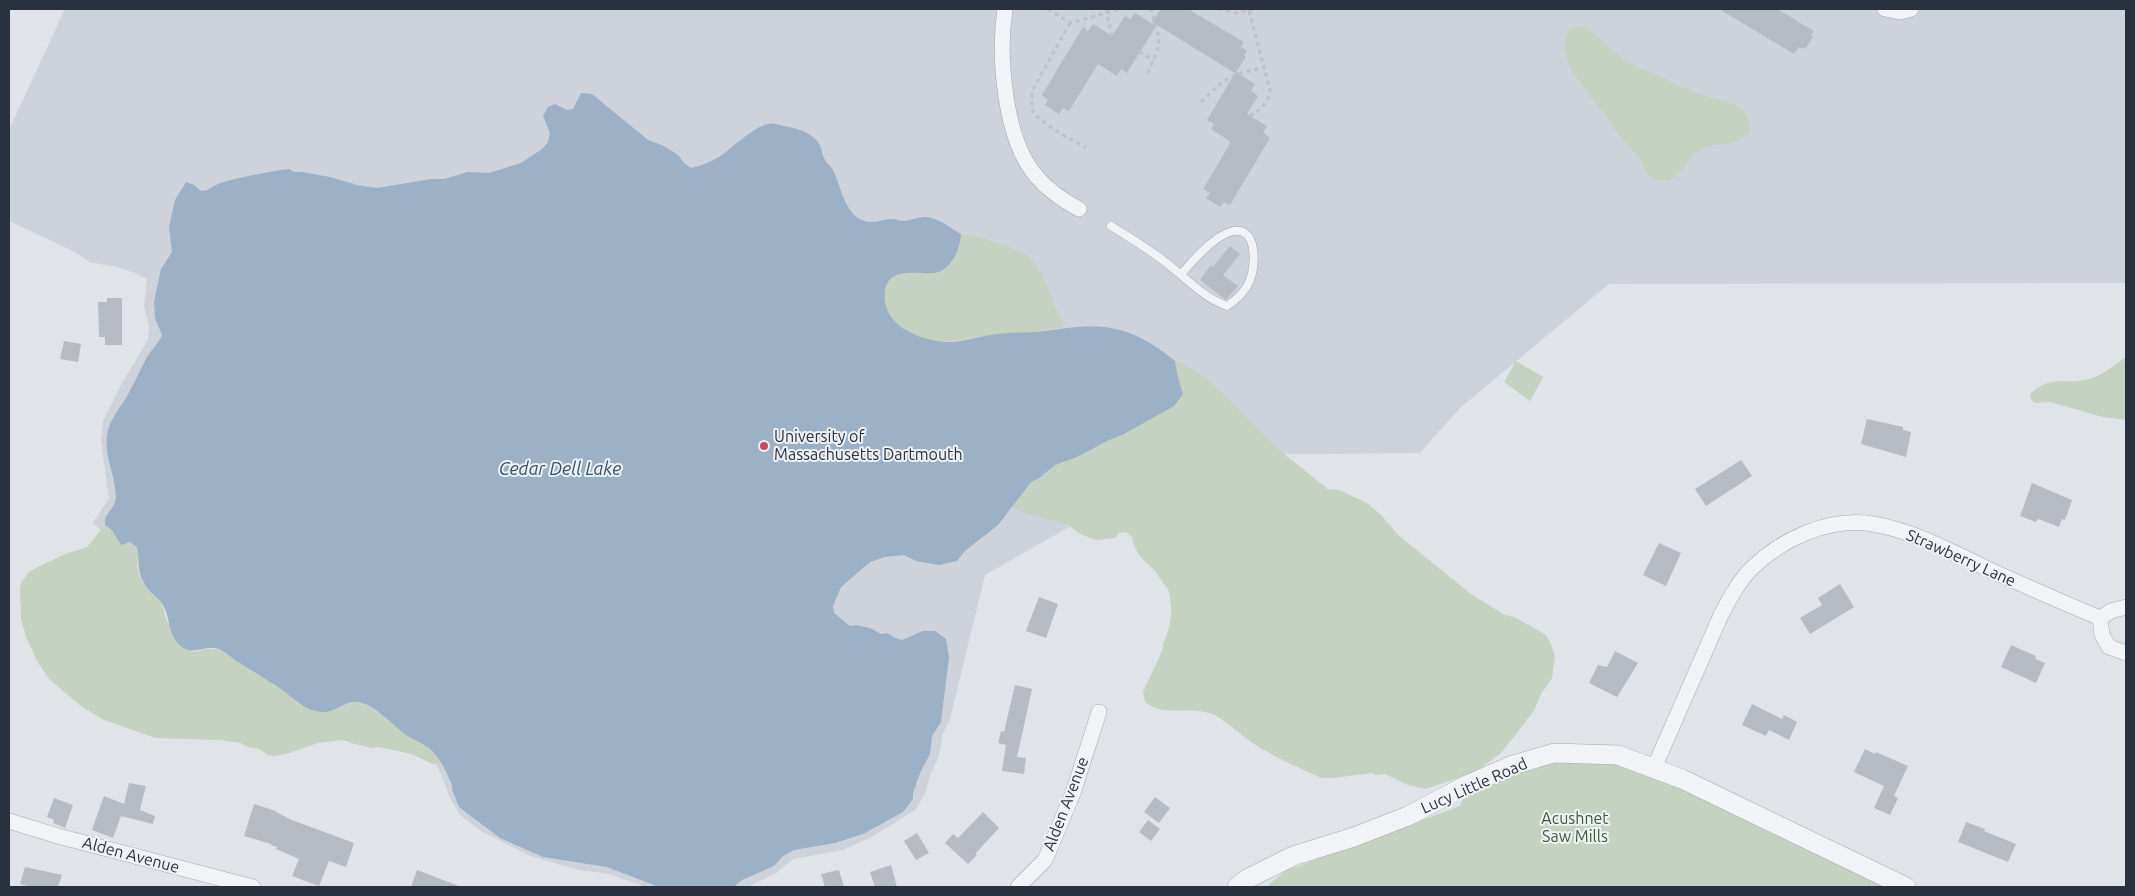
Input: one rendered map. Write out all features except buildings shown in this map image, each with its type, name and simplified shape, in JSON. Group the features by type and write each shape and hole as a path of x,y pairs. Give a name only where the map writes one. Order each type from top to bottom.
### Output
{"street":[{"path":"1005,9 1002,54 1004,92 1022,152 1036,176 1052,192 1079,209"},
{"path":"1885,9 1900,12 1911,9"},
{"name":"Strawberry Lane","path":"1654,768 1721,615 1734,590 1752,568 1772,552 1796,537 1822,527 1872,524 1896,530 1937,545 2100,618"},
{"path":"2126,607 2111,610 2100,618 2102,635 2109,647 2126,653"},
{"name":"Alden Avenue","path":"1018,887 1045,860 1073,793 1099,712"},
{"name":"Lucy Little Road","path":"1237,887 1293,856 1354,837 1408,816 1467,785 1513,765 1554,753 1618,755 1654,768 1682,779 1906,887"},
{"name":"Alden Avenue","path":"9,821 76,841 253,887"}],"lane":[{"path":"1112,226 1181,274 1214,301 1227,306 1235,301 1251,280 1255,248 1251,239 1242,232 1232,231 1219,237 1181,274"}],"path":[{"path":"1048,9 1070,23"},
{"path":"1086,148 1038,118 1033,110 1032,91 1070,23 1107,10 1120,9"},
{"path":"1148,73 1159,46 1158,34 1151,9"},
{"path":"1218,9 1238,13 1254,9"},
{"path":"1107,10 1112,37"},
{"path":"1249,11 1270,90 1264,107 1249,116"},
{"path":"1139,52 1154,60"},
{"path":"1201,102 1223,80 1236,74 1264,68"}],"shaded area":[{"name":"University of Massachusetts Dartmouth","path":"65,9 2126,9 2126,283 1609,284 1460,408 1420,453 1195,455 985,575 950,719 943,733 939,755 925,794 915,810 870,838 843,850 793,859 776,873 748,887 646,887 609,874 579,870 530,856 481,831 460,815 451,800 439,769 429,755 110,540 93,523 109,498 101,440 103,421 122,383 148,340 149,326 144,306 147,279 117,267 90,262 75,252 9,221 9,130"}],"green space":[{"path":"1576,26 1590,30 1617,55 1634,66 1671,81 1680,87 1736,105 1745,111 1750,128 1747,135 1731,143 1706,146 1694,154 1681,171 1668,181 1653,179 1648,175 1640,160 1617,132 1573,71 1567,58 1565,46 1567,35"},
{"path":"961,234 975,236 1018,250 1029,257 1044,280 1063,322 1063,328 937,341 912,334 898,324 888,312 886,304 886,288 892,278 905,273 936,272 959,251"},
{"path":"2126,357 2126,420 2103,417 2050,402 2035,403 2031,400 2030,394 2044,384 2056,381 2091,379 2107,371"},
{"path":"1175,361 1182,363 1207,378 1284,454 1328,489 1339,490 1367,503 1382,516 1398,535 1471,594 1503,614 1516,618 1546,635 1555,656 1552,678 1541,694 1534,711 1501,753 1475,772 1426,789 1408,785 1385,774 1376,775 1372,773 1321,778 1259,747 1212,714 1161,709 1145,702 1143,692 1163,649 1171,620 1171,605 1167,588 1137,552 1132,537 1126,532 1119,533 1115,538 1096,540 1080,534 1068,525 1027,514 1010,507 1031,482 1038,479 1055,465 1077,457 1124,434 1183,394"},
{"path":"1516,361 1543,377 1530,401 1504,382"},
{"path":"105,525 112,530 121,545 130,542 137,547 140,578 161,602 170,627 193,652 219,649 257,675 271,682 300,704 331,710 346,702 360,702 426,746 441,762 433,764 411,754 379,747 372,748 343,740 318,743 274,756 241,743 219,740 156,738 104,720 81,706 50,680 38,663 21,620 20,588 21,583 30,571 65,554 87,547"},
{"name":"Acushnet Saw Mills","path":"1563,752 1647,770 1771,833 1794,840 1831,861 1846,866 1889,887 1266,887 1285,871 1460,806 1462,801 1469,795 1487,789 1509,772"}],"water":[{"name":"Cedar Dell Lake","path":"581,93 592,94 648,140 664,146 678,155 691,168 719,157 762,126 776,124 801,130 819,143 825,160 833,170 844,199 857,217 864,221 877,222 890,219 905,221 928,217 961,234 956,254 951,263 943,270 937,273 901,274 894,276 888,282 885,292 885,304 889,313 895,322 914,334 935,341 952,342 997,334 1078,327 1095,326 1124,331 1159,349 1175,361 1183,394 1174,406 1124,434 1077,457 1055,465 1038,479 1031,482 998,525 965,551 957,561 939,565 916,561 904,555 885,557 870,562 841,587 833,606 834,613 850,626 856,625 870,628 881,634 887,633 902,640 923,631 935,631 946,639 949,657 941,722 932,736 930,754 920,773 913,793 913,799 903,812 863,834 835,843 794,850 783,856 774,866 742,880 734,887 659,887 607,867 543,857 500,838 459,807 446,772 433,752 425,745 408,736 371,707 353,702 332,711 315,711 301,704 219,649 185,649 172,635 163,605 146,587 139,569 137,547 130,542 121,545 112,530 105,525 105,518 116,500 107,451 108,430 147,357 162,335 155,318 154,302 161,269 172,252 169,227 175,200 186,182 194,185 201,191 208,190 213,186 233,179 289,169 294,172 330,177 357,185 377,188 431,179 444,179 468,172 489,173 521,163 542,149 548,142 550,133 543,116 548,107 555,104 567,110 573,109"}],"place":[{"name":"University of Massachusetts Dartmouth","path":"764,446"}]}
